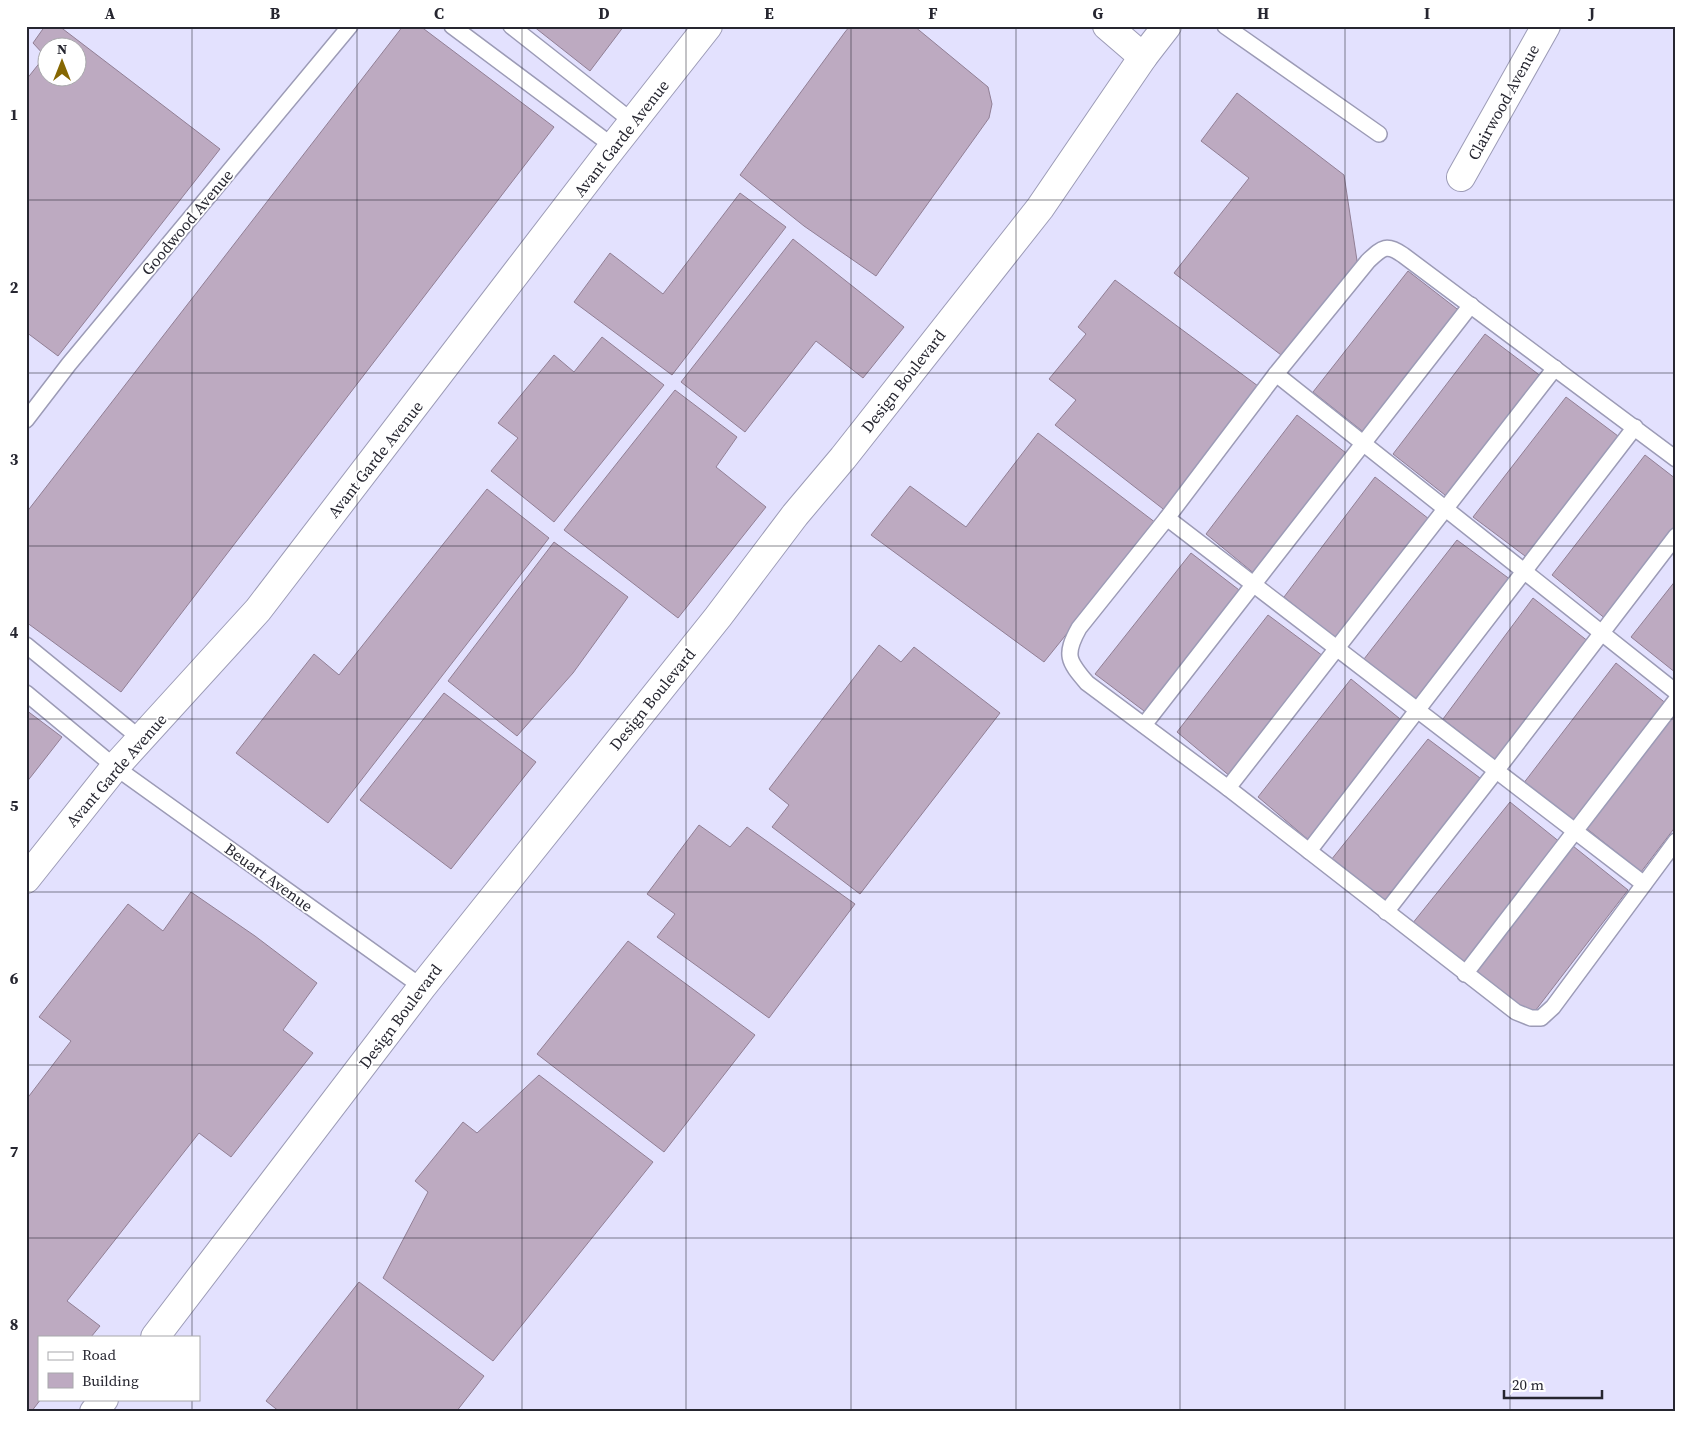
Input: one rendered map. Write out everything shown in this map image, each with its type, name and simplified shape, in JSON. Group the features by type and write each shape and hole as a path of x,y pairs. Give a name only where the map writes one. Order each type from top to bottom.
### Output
{"street":[{"name":"Avant Garde Avenue","path":"26,879 115,767 258,610 708,26"},
{"path":"1106,26 1143,57"},
{"name":"Design Boulevard","path":"156,1336 422,987 718,617 796,515 1040,208 1143,57 1167,26"},
{"name":"Clairwood Avenue","path":"1461,177 1546,26"},
{"path":"94,1412 103,1400"}],"lane":[{"name":"Goodwood Avenue","path":"26,420 69,364 350,26"},
{"path":"452,26 614,146"},
{"path":"511,26 633,122"},
{"path":"1225,26 1379,134"},
{"path":"1676,459 1471,304 1393,248 1381,249 1368,261 1276,374 1167,518 1080,628 1071,642 1069,654 1074,667 1087,683 1228,788 1465,974 1516,1012 1531,1018 1541,1018 1553,1006 1676,841"},
{"path":"1144,724 1471,304"},
{"path":"1228,788 1555,368"},
{"path":"1276,374 1676,692"},
{"path":"1309,851 1635,428"},
{"path":"1167,518 1644,884"},
{"path":"1386,912 1676,536"},
{"path":"26,645 141,739"},
{"name":"Beuart Avenue","path":"26,693 115,767 422,987"},
{"path":"1465,974 1676,700"}],"building":[{"path":"45,26 59,26 75,38 38,38 38,48 33,43"},
{"path":"403,26 420,26 554,127 121,692 26,622 26,513"},
{"path":"533,26 624,26 590,71"},
{"path":"850,26 914,26 988,87 992,104 989,118 876,276 804,226 740,175"},
{"path":"88,48 220,149 58,356 26,332 26,80 38,65 38,88 88,88"},
{"path":"1237,93 1344,175 1358,267 1285,358 1174,273 1249,178 1201,141"},
{"path":"740,193 786,227 672,375 574,302 610,253 663,294"},
{"path":"793,239 904,327 863,378 816,341 745,432 681,382"},
{"path":"1408,271 1461,312 1366,434 1313,392"},
{"path":"1115,280 1262,389 1167,512 1055,425 1076,400 1049,379 1086,334 1078,327"},
{"path":"1485,334 1542,377 1450,499 1393,454"},
{"path":"602,337 664,385 554,522 491,471 518,438 498,423 554,355 574,372"},
{"path":"675,390 737,437 716,467 766,507 678,618 564,530"},
{"path":"1566,397 1622,439 1529,559 1473,517"},
{"path":"1297,415 1346,453 1256,575 1206,534"},
{"path":"1038,433 1156,523 1044,662 871,535 910,486 966,527"},
{"path":"1645,455 1676,479 1676,530 1607,620 1552,575"},
{"path":"1375,477 1429,519 1335,638 1284,597"},
{"path":"487,489 549,538 328,823 236,753 314,654 339,675"},
{"path":"1457,540 1511,580 1418,702 1364,659"},
{"path":"554,542 628,597 573,673 517,736 448,681"},
{"path":"1191,553 1243,593 1148,714 1095,674"},
{"path":"1676,580 1676,673 1631,637"},
{"path":"1533,598 1589,642 1499,763 1443,719"},
{"path":"1268,615 1323,656 1231,777 1177,732"},
{"path":"879,645 901,662 914,647 1000,713 860,894 772,827 789,805 769,789"},
{"path":"1616,663 1668,705 1576,825 1523,784"},
{"path":"1351,679 1405,723 1311,842 1258,797"},
{"path":"444,693 536,762 451,869 360,800"},
{"path":"26,710 62,737 26,783"},
{"path":"1676,712 1676,826 1641,872 1586,828"},
{"path":"1428,739 1484,781 1386,905 1331,860"},
{"path":"1510,802 1561,843 1465,967 1412,924"},
{"path":"699,825 730,847 747,827 855,904 769,1018 657,937 675,914 647,894"},
{"path":"1573,846 1628,890 1532,1015 1475,970"},
{"path":"191,892 255,936 317,983 283,1030 313,1053 231,1157 199,1133 67,1301 100,1326 92,1336 38,1336 38,1400 40,1400 31,1412 26,1412 26,1100 71,1041 39,1017 128,904 163,931"},
{"path":"628,941 755,1035 664,1152 537,1054"},
{"path":"539,1075 653,1162 493,1361 383,1278 428,1192 415,1181 463,1122 477,1133"},
{"path":"359,1282 484,1376 456,1412 280,1412 266,1401"}]}
